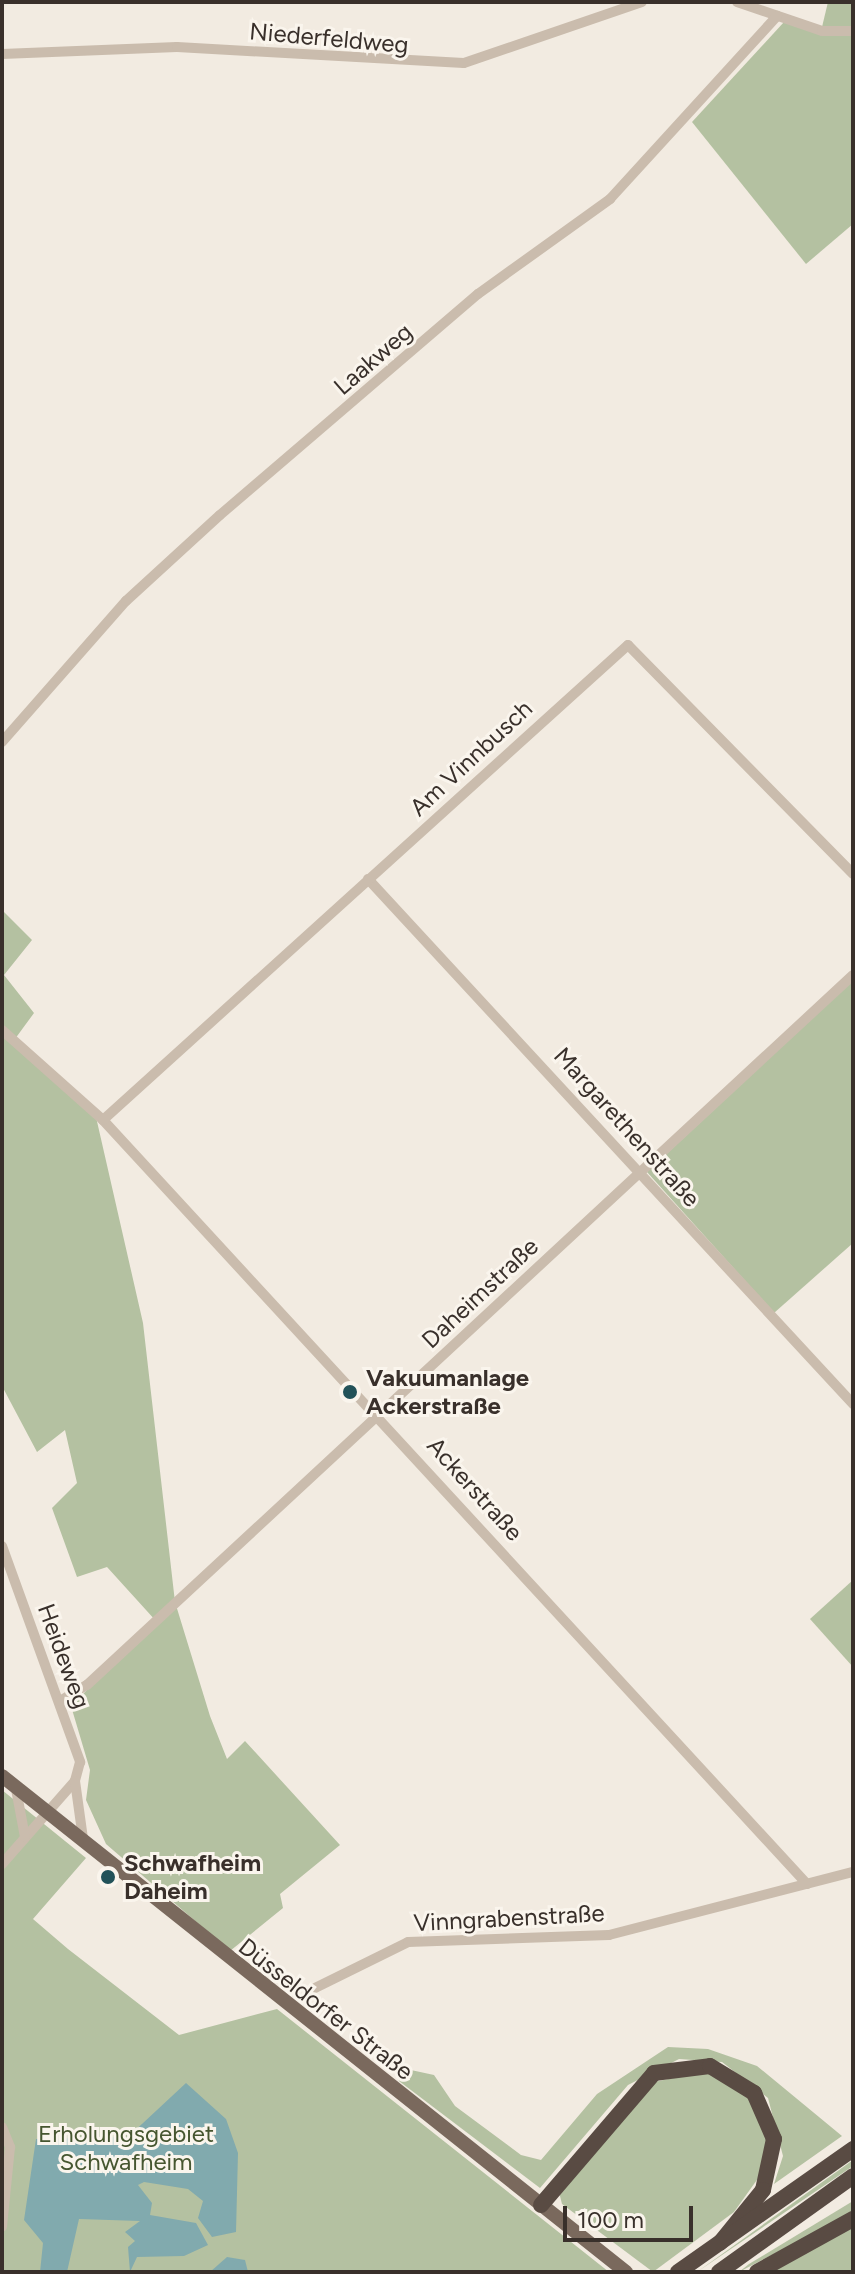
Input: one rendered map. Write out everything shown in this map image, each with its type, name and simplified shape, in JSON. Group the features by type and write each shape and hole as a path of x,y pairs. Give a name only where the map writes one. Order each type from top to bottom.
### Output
{"highway":[{"path":"541,2205 630,2093 673,2065 710,2066 754,2093 774,2139 763,2190 720,2243"},
{"path":"678,2272 853,2149"},
{"path":"719,2272 853,2176"},
{"path":"757,2272 853,2219"}],"main road":[{"name":"Düsseldorfer Straße","path":"2,1776 626,2272"}],"street":[{"name":"Niederfeldweg","path":"2,54 177,47 464,63 642,2"},
{"path":"737,2 822,31 853,31"},
{"name":"Laakweg","path":"2,742 126,601 220,515 478,294 610,199 777,16"},
{"name":"Am Vinnbusch","path":"103,1120 628,645 853,874"},
{"name":"Margarethenstraße","path":"368,879 853,1404"},
{"name":"Daheimstraße","path":"60,1701 87,1685 853,975"},
{"name":"Ackerstraße","path":"2,1030 103,1120 379,1414 807,1884"},
{"name":"Heideweg","path":"2,1546 80,1762 75,1781 84,1841"},
{"path":"2,1864 75,1781"},
{"path":"15,1787 25,1837"},
{"name":"Vinngrabenstraße","path":"315,1988 408,1942 609,1935 853,1872"},
{"path":"2,2127 10,2147 2,2227"}],"green space":[{"path":"828,2 853,2 853,27 822,27"},
{"path":"784,22 853,36 853,224 806,264 692,122"},
{"path":"2,910 32,940 4,975 34,1013 12,1043 96,1117 143,1323 175,1602 210,1716 227,1759 245,1741 340,1845 280,1894 283,1908 230,1951 106,1844 86,1800 90,1770 71,1706 156,1621 107,1567 77,1577 52,1508 77,1483 65,1430 37,1452 2,1386"},
{"path":"853,980 853,1243 774,1313 647,1172"},
{"path":"853,1580 853,1667 810,1619"},
{"name":"Erholungsgebiet Schwafheim","path":"2,1790 86,1858 33,1919 68,1949 179,2035 277,2009 609,2272 2,2272"},
{"path":"668,2047 708,2049 757,2066 842,2136 774,2184 783,2156 768,2098 722,2062 679,2059 628,2085 540,2188 399,2081 397,2067 434,2075 455,2106 521,2155 541,2160 597,2094"},
{"path":"707,2071 751,2099 770,2146 764,2170 734,2212 653,2272 562,2204 559,2192 654,2082"},
{"path":"853,2160 853,2166 697,2272"},
{"path":"853,2201 853,2213 739,2272 749,2264"},
{"path":"853,2225 853,2272 767,2272"}],"water":[{"path":"186,2083 226,2119 238,2153 236,2232 212,2237 198,2218 203,2201 188,2189 144,2182 138,2185 152,2203 150,2215 196,2223 208,2245 184,2256 137,2257 130,2272 128,2247 135,2241 125,2232 140,2221 79,2219 67,2272 40,2272 43,2243 24,2220 36,2139 128,2137"},
{"path":"227,2257 245,2260 248,2272 210,2272"}],"place":[{"name":"Vakuumanlage Ackerstraße","path":"350,1392"},
{"name":"Schwafheim Daheim","path":"108,1877"}]}
